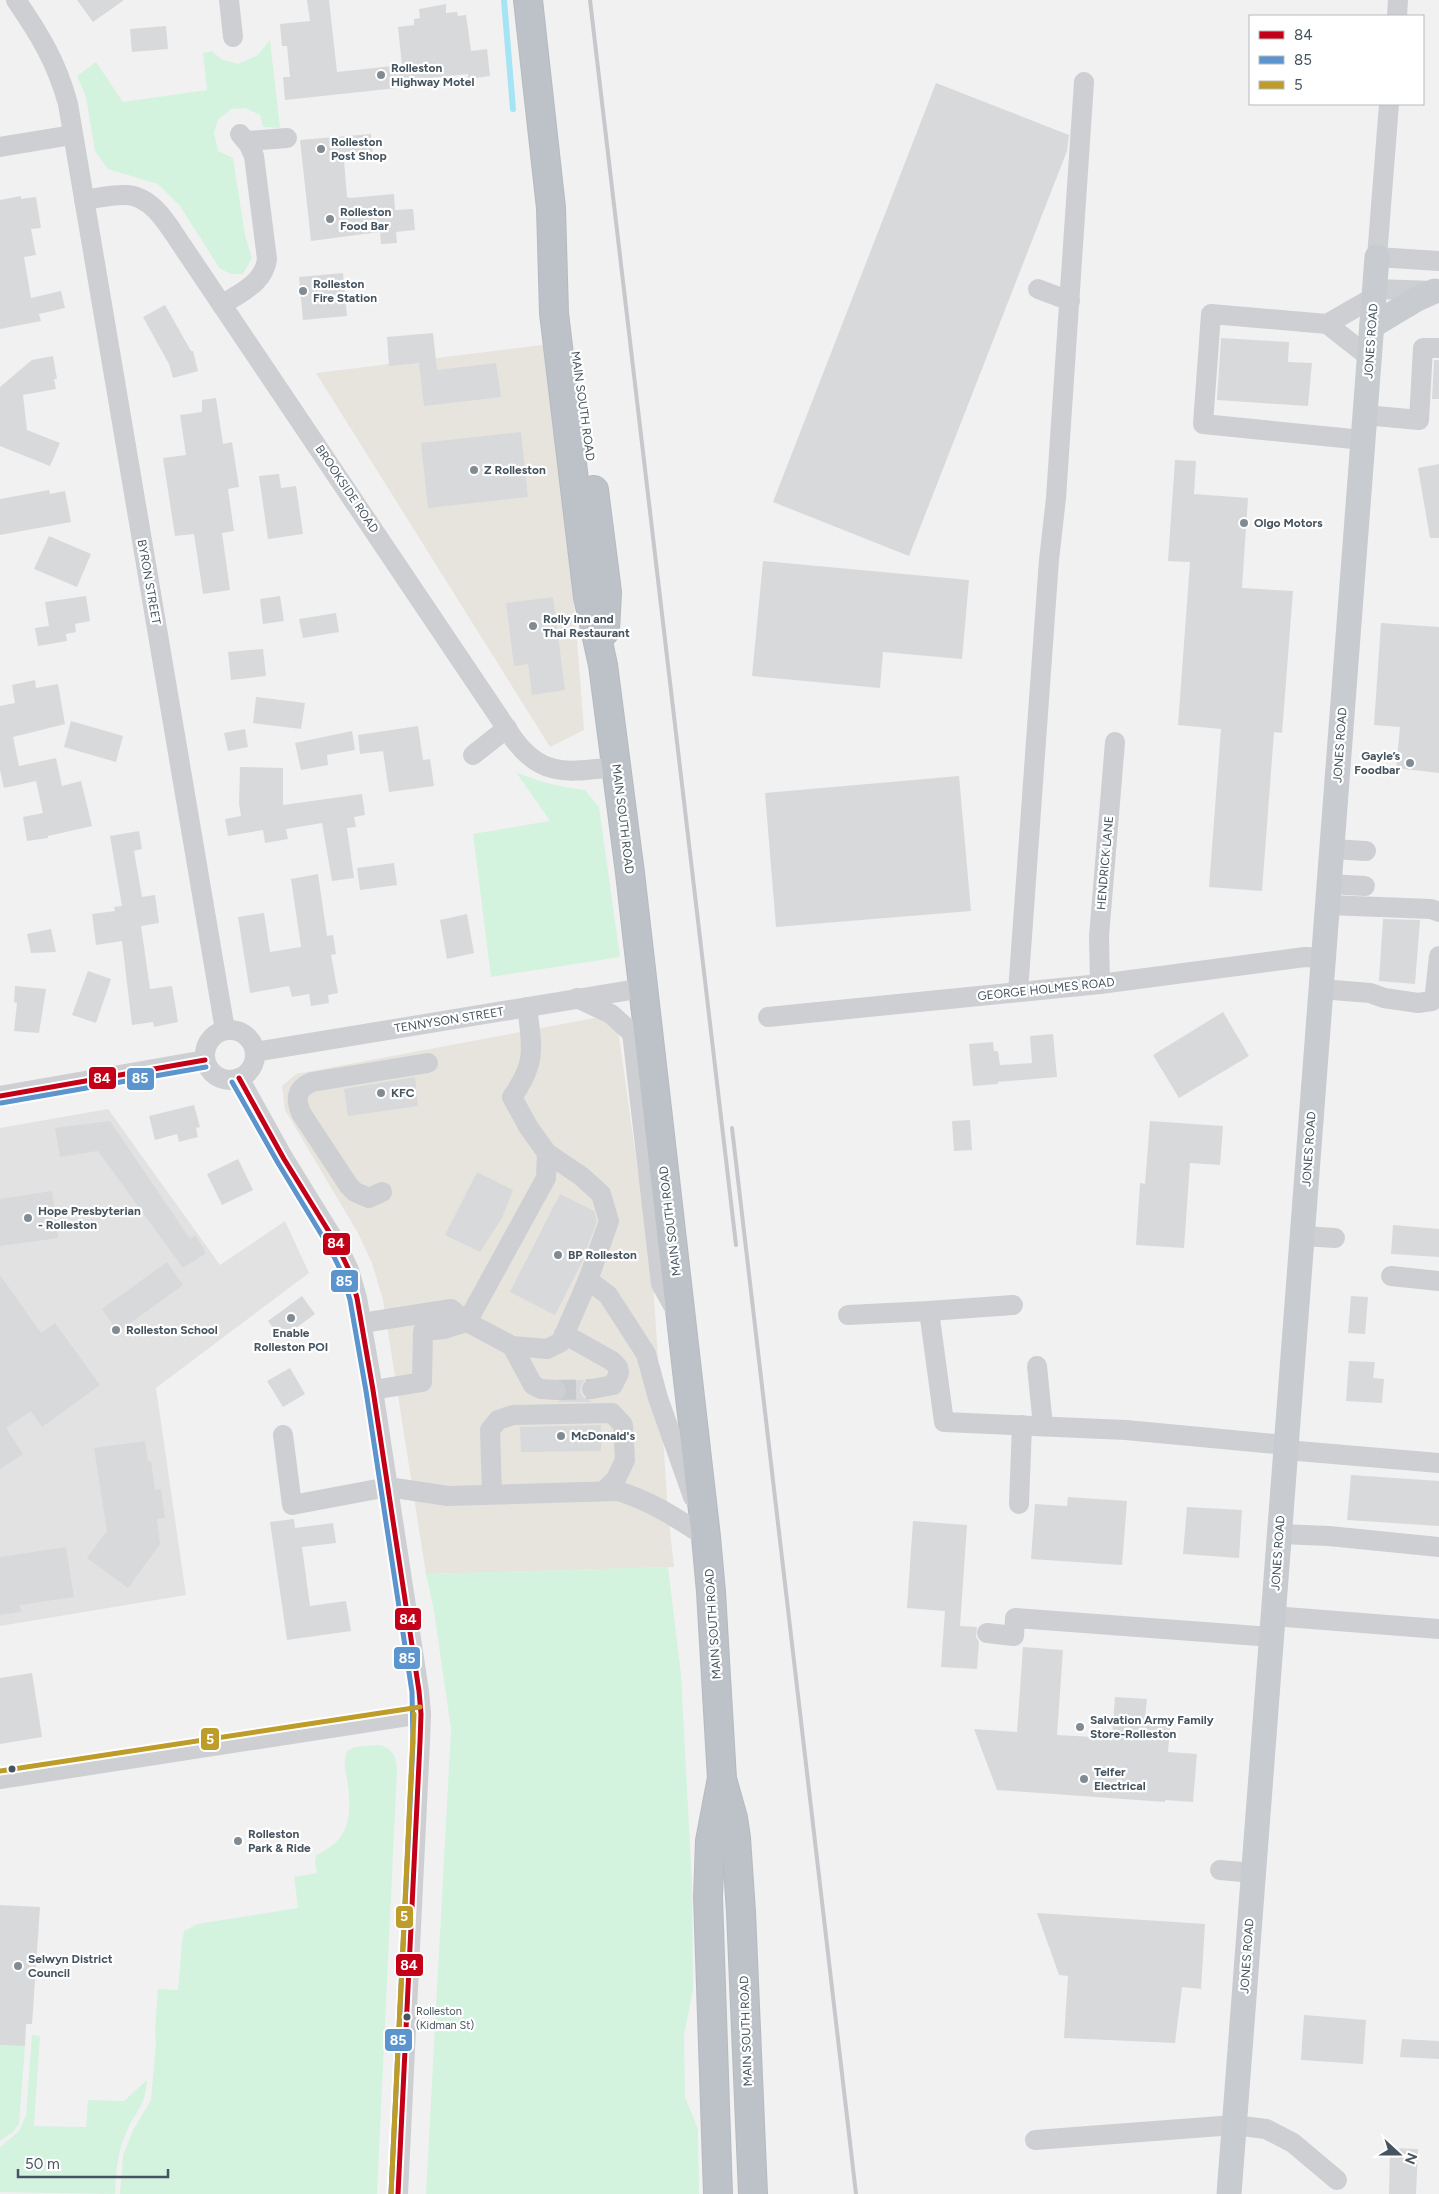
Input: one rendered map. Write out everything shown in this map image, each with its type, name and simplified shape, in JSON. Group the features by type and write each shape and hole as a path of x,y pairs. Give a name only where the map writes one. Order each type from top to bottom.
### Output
{"highway":[{"name":"MAIN SOUTH ROAD","path":"528,0 551,208 554,312 588,597 603,665 616,767 706,1537 722,1779 733,1818 736,1838 749,1984 753,2194"},
{"name":"MAIN SOUTH ROAD","path":"717,2192 708,1897 710,1840 722,1779"}],"main road":[{"name":"JONES ROAD","path":"1229,2194 1377,257"},
{"path":"1372,326 1417,298 1437,291"}],"street":[{"path":"0,147 72,134 68,104 56,67 43,41 16,0"},
{"path":"229,0 233,37"},
{"path":"1396,15 1398,0"},
{"path":"1018,992 1070,301 1084,82"},
{"name":"JONES ROAD","path":"1377,257 1389,105"},
{"name":"BYRON STREET","path":"72,134 224,1030"},
{"path":"222,305 259,279 267,263 254,156 243,137 287,138"},
{"name":"BROOKSIDE ROAD","path":"84,200 126,195 140,198 152,206 184,247 507,728 528,756 549,768 566,771 616,767"},
{"path":"1377,257 1439,261"},
{"path":"1038,289 1070,301"},
{"path":"1327,324 1374,293 1437,291"},
{"path":"1363,440 1203,424 1211,314 1327,324 1369,357"},
{"path":"1365,415 1419,420 1423,348 1439,348"},
{"path":"473,755 507,728"},
{"name":"HENDRICK LANE","path":"1100,984 1099,936 1115,742"},
{"path":"1332,849 1366,851"},
{"path":"1328,895 1365,886"},
{"path":"1328,895 1431,909 1439,912"},
{"path":"1321,989 1370,993 1384,998 1418,1003 1432,1001 1436,993 1439,956"},
{"name":"GEORGE HOLMES ROAD","path":"768,1017 1100,984 1305,957 1324,958"},
{"name":"TENNYSON STREET","path":"255,1052 643,988"},
{"path":"577,998 611,1014 632,1033 661,1284 682,1321"},
{"path":"362,1323 405,1314 451,1309 467,1322 512,1346 547,1349 561,1342 588,1280 609,1221 601,1194 581,1176 547,1153 529,1128 512,1097 522,1084 532,1057 527,1007"},
{"path":"224,1030 241,1032 248,1037 255,1052 252,1068 240,1078 231,1080 214,1075 205,1060 207,1044 211,1038 224,1030"},
{"path":"0,1096 205,1060"},
{"path":"382,1192 369,1198 355,1192 349,1186 301,1113 297,1103 297,1094 302,1086 312,1082 428,1063"},
{"path":"240,1078 284,1160 336,1243 349,1270 362,1323 374,1390 422,1714 398,2194"},
{"path":"374,1390 422,1382 423,1331 444,1329 467,1322 546,1178 547,1153"},
{"path":"1302,1236 1335,1238"},
{"path":"1391,1276 1439,1281"},
{"path":"588,1280 608,1295 646,1354 658,1398 672,1433 706,1537"},
{"path":"848,1315 1013,1306"},
{"path":"929,1311 944,1422 1126,1430 1439,1463"},
{"path":"564,1334 612,1361 618,1367 619,1373 612,1385 592,1389"},
{"path":"512,1346 533,1385 540,1389 556,1390"},
{"path":"1037,1366 1043,1426"},
{"path":"492,1494 490,1430 498,1420 513,1415 612,1413 619,1418 623,1425 625,1460 616,1479 605,1490"},
{"path":"1019,1504 1022,1425"},
{"path":"283,1435 292,1505 388,1486 448,1496 618,1491 640,1498 706,1537"},
{"path":"1280,1534 1329,1536 1439,1546"},
{"path":"987,1634 1014,1636 1015,1618 1439,1629"},
{"path":"0,1779 422,1714"},
{"path":"1220,1870 1254,1873"},
{"path":"1035,2140 1234,2125 1266,2129 1293,2143 1337,2180"}],"shaded area":[{"path":"550,344 568,526 584,730 550,747 316,373"},
{"path":"616,1014 653,1281 668,1513 674,1567 426,1574 383,1300 372,1263 358,1233 285,1110 282,1086 296,1074"},
{"name":"Rolleston School","path":"108,1109 220,1265 285,1221 309,1273 156,1388 186,1595 0,1626 0,1128"}],"green space":[{"path":"270,40 280,128 263,127 260,115 245,108 231,109 218,120 214,133 218,151 233,158 245,235 252,258 243,274 231,274 220,269 180,206 158,184 108,169 95,151 86,97 77,76 96,62 123,102 207,90 203,53 212,51 221,59 238,64 258,55"},
{"path":"516,772 550,784 585,790 599,807 620,957 491,977 473,834 550,821"},
{"path":"668,1567 681,1674 692,1883 693,1990 684,2035 685,2097 698,2129 699,2194 426,2194 451,1729 434,1611 426,1574"},
{"path":"377,1745 386,1747 392,1752 397,1769 377,2194 120,2194 123,2155 133,2130 151,2100 158,1989 178,1990 184,1931 197,1924 298,1908 294,1877 317,1873 316,1855 328,1849 337,1841 347,1824 349,1791 345,1758 347,1751 355,1747"},
{"path":"32,2035 40,2036 34,2126 86,2127 88,2100 124,2101 147,2080 145,2096 129,2125 121,2148 115,2194 0,2192 0,2147 19,2131 26,2115"},
{"path":"0,2045 25,2046 19,2124 13,2132 0,2141"}],"building":[{"path":"77,0 124,0 93,22"},
{"path":"307,0 329,0 337,72 402,65 398,27 414,25 414,19 420,18 419,9 446,4 446,13 457,12 458,16 466,15 471,51 487,49 490,76 468,79 468,74 396,82 397,88 285,100 283,77 290,77 287,46 282,46 280,24 310,21"},
{"path":"166,26 168,49 132,52 130,29"},
{"path":"936,83 1069,135 1067,151 909,556 773,502"},
{"path":"371,134 373,158 344,160 347,197 394,194 395,210 413,209 415,230 396,232 397,243 381,244 380,232 311,241 300,140"},
{"path":"21,196 21,199 36,197 41,228 31,229 36,255 24,257 31,298 61,291 65,308 39,314 41,321 0,329 0,200"},
{"path":"343,273 347,316 303,320 299,277"},
{"path":"165,305 191,351 193,351 198,371 173,378 169,364 143,317"},
{"path":"433,333 437,370 496,363 501,397 424,406 419,363 389,366 387,337"},
{"path":"1221,338 1289,342 1288,362 1312,363 1308,406 1217,400"},
{"path":"53,356 57,379 54,379 56,389 23,395 27,430 60,443 50,466 0,446 0,387 32,360"},
{"path":"1434,360 1439,360 1439,399 1432,399"},
{"path":"216,398 223,444 232,442 239,487 228,489 234,531 222,533 230,590 203,594 194,534 175,536 163,458 186,455 180,415 202,412 202,400"},
{"name":"Z Rolleston","path":"521,432 528,497 428,508 421,443"},
{"path":"1175,460 1196,461 1194,494 1248,498 1242,588 1293,591 1282,733 1274,732 1262,891 1209,887 1221,729 1178,725 1190,562 1168,561"},
{"path":"1439,464 1439,538 1430,538 1418,468"},
{"path":"279,474 281,488 296,486 303,534 268,539 259,476"},
{"path":"49,490 50,494 65,491 71,522 0,535 0,499"},
{"path":"49,536 91,554 77,587 34,569"},
{"path":"763,561 969,580 962,659 883,652 880,688 752,676"},
{"path":"86,596 90,621 75,624 76,632 66,634 67,641 38,646 35,628 49,626 45,602"},
{"path":"280,596 284,621 263,624 260,599"},
{"name":"Rolly Inn and Thai Restaurant","path":"553,597 565,690 532,695 528,664 514,666 506,603"},
{"path":"336,613 339,632 303,638 299,619"},
{"path":"1381,623 1439,627 1439,773 1396,768 1400,727 1374,725"},
{"path":"263,649 266,676 231,680 228,652"},
{"path":"35,680 36,688 58,684 65,724 13,737 19,766 56,758 62,786 81,781 92,826 48,836 48,838 27,841 23,817 43,813 36,781 4,788 0,770 0,706 15,703 12,685"},
{"path":"256,697 305,703 301,729 253,723"},
{"path":"71,721 123,736 116,762 64,747"},
{"path":"418,726 423,760 430,759 434,786 389,792 383,751 360,754 358,735"},
{"path":"245,729 248,747 228,751 224,733"},
{"path":"352,731 355,750 327,755 328,765 301,770 295,743"},
{"path":"240,767 283,768 283,805 362,794 365,815 354,817 356,827 347,828 354,878 332,881 322,823 286,829 288,839 265,843 263,830 228,836 225,819 241,816 239,804"},
{"path":"959,776 971,911 776,927 765,793"},
{"path":"139,831 142,849 134,851 142,897 155,895 159,923 141,926 150,989 172,986 178,1022 154,1027 153,1022 132,1025 122,941 96,945 92,914 115,911 114,907 122,906 110,836"},
{"path":"394,863 397,885 360,890 357,868"},
{"path":"318,874 327,936 333,935 336,954 331,955 338,993 328,995 329,1003 311,1006 309,994 292,997 289,986 250,993 238,917 264,913 270,952 301,947 291,879"},
{"path":"467,914 474,953 447,959 440,920"},
{"path":"1383,919 1420,920 1415,984 1379,981"},
{"path":"51,929 56,952 31,953 27,934"},
{"path":"88,971 111,979 96,1023 72,1015"},
{"path":"15,986 46,989 39,1033 14,1031 17,1003 14,1002"},
{"path":"1223,1012 1249,1056 1179,1098 1153,1055"},
{"path":"1053,1034 1057,1077 973,1086 969,1044 993,1042 994,1051 998,1051 1000,1065 1032,1063 1030,1036"},
{"name":"KFC","path":"415,1077 418,1106 348,1116 344,1089"},
{"path":"194,1105 200,1127 196,1128 198,1137 179,1142 177,1134 155,1140 149,1116"},
{"path":"970,1120 972,1150 954,1151 952,1121"},
{"path":"110,1121 190,1239 195,1235 206,1253 183,1268 98,1151 60,1157 55,1128"},
{"path":"1150,1121 1223,1126 1220,1165 1190,1163 1184,1248 1136,1245 1140,1183 1145,1184"},
{"path":"238,1159 253,1190 222,1205 207,1174"},
{"path":"477,1172 513,1190 502,1218 480,1252 445,1235"},
{"name":"Hope Presbyterian - Rolleston","path":"52,1191 58,1238 0,1246 0,1199"},
{"name":"BP Rolleston","path":"560,1194 594,1211 597,1221 581,1264 555,1315 510,1292"},
{"path":"1393,1225 1439,1229 1439,1257 1391,1254"},
{"path":"167,1262 183,1285 118,1332 102,1309"},
{"path":"0,1275 41,1333 55,1323 100,1385 42,1427 31,1411 6,1428 23,1454 0,1469"},
{"name":"Enable Rolleston POI","path":"302,1296 315,1314 281,1339 268,1321"},
{"path":"1351,1296 1368,1297 1365,1334 1348,1333"},
{"path":"1349,1361 1375,1362 1373,1378 1384,1379 1382,1403 1346,1401"},
{"path":"290,1368 305,1394 283,1407 267,1381"},
{"path":"585,1380 581,1385 580,1392 583,1397 592,1402 557,1402 566,1397 568,1391 567,1385 563,1381"},
{"name":"McDonald's","path":"601,1425 601,1451 521,1452 520,1427"},
{"path":"145,1441 148,1461 151,1461 155,1490 161,1489 165,1518 157,1519 160,1544 128,1588 87,1558 107,1531 94,1448"},
{"path":"1351,1475 1439,1481 1439,1526 1347,1520"},
{"path":"1068,1497 1127,1501 1122,1565 1031,1559 1035,1504 1067,1506"},
{"path":"1187,1507 1242,1510 1239,1558 1183,1554"},
{"path":"294,1519 295,1528 333,1523 336,1543 302,1547 310,1606 346,1601 351,1631 287,1640 270,1522"},
{"path":"913,1521 967,1525 960,1626 977,1627 976,1637 979,1642 977,1669 941,1667 945,1611 907,1608"},
{"path":"66,1547 74,1597 20,1605 21,1612 0,1615 0,1557"},
{"path":"1023,1647 1063,1650 1057,1735 1112,1738 1115,1697 1147,1699 1145,1717 1171,1718 1168,1752 1197,1754 1193,1802 1165,1800 1165,1802 997,1790 974,1729 1017,1732"},
{"path":"32,1673 42,1737 0,1744 0,1678"},
{"name":"Selwyn District Council","path":"0,1905 40,1907 32,2024 26,2024 25,2046 0,2045"},
{"path":"1037,1913 1205,1924 1201,1989 1182,1987 1175,2043 1064,2038 1068,1976 1059,1975"},
{"path":"1304,2015 1366,2020 1363,2064 1301,2060"},
{"path":"1402,2039 1439,2041 1439,2059 1400,2057"},
{"path":"1390,2148 1418,2149 1416,2194 1389,2194"}],"waterway":[{"path":"504,0 513,109"}],"tunnel":[{"path":"556,1390 592,1389"}],"railway":[{"path":"590,0 736,1245"},
{"path":"732,1128 856,2194"}],"transit line":[{"name":"84","path":"0,1096 205,1060"},
{"name":"85","path":"1,1103 206,1067"},
{"name":"84","path":"239,1078 284,1159 336,1243 349,1270 357,1298 373,1390 419,1691 421,1714 420,1742 398,2194"},
{"name":"85","path":"232,1082 329,1247 342,1273 350,1300 366,1391 412,1692 413,1742 391,2194"},
{"name":"5","path":"0,1771 420,1707"},
{"name":"5","path":"391,2194 414,1714"}],"place":[{"name":"Rolleston Highway Motel","path":"381,75"},
{"name":"Rolleston Post Shop","path":"321,149"},
{"name":"Rolleston Food Bar","path":"330,219"},
{"name":"Rolleston Fire Station","path":"303,291"},
{"name":"Z Rolleston","path":"474,470"},
{"name":"Olgo Motors","path":"1244,523"},
{"name":"Rolly Inn and Thai Restaurant","path":"533,626"},
{"name":"Gayle’s Foodbar","path":"1410,763"},
{"name":"KFC","path":"381,1093"},
{"name":"Hope Presbyterian - Rolleston","path":"28,1218"},
{"name":"BP Rolleston","path":"558,1255"},
{"name":"Enable Rolleston POI","path":"291,1318"},
{"name":"Rolleston School","path":"116,1330"},
{"name":"McDonald's","path":"561,1436"},
{"name":"Salvation Army Family Store-Rolleston","path":"1080,1727"},
{"name":"Telfer Electrical","path":"1084,1779"},
{"name":"Rolleston Park & Ride","path":"238,1841"},
{"name":"Selwyn District Council","path":"18,1966"},
{"name":"Rolleston (Kidman St)","path":"407,2017"}]}
